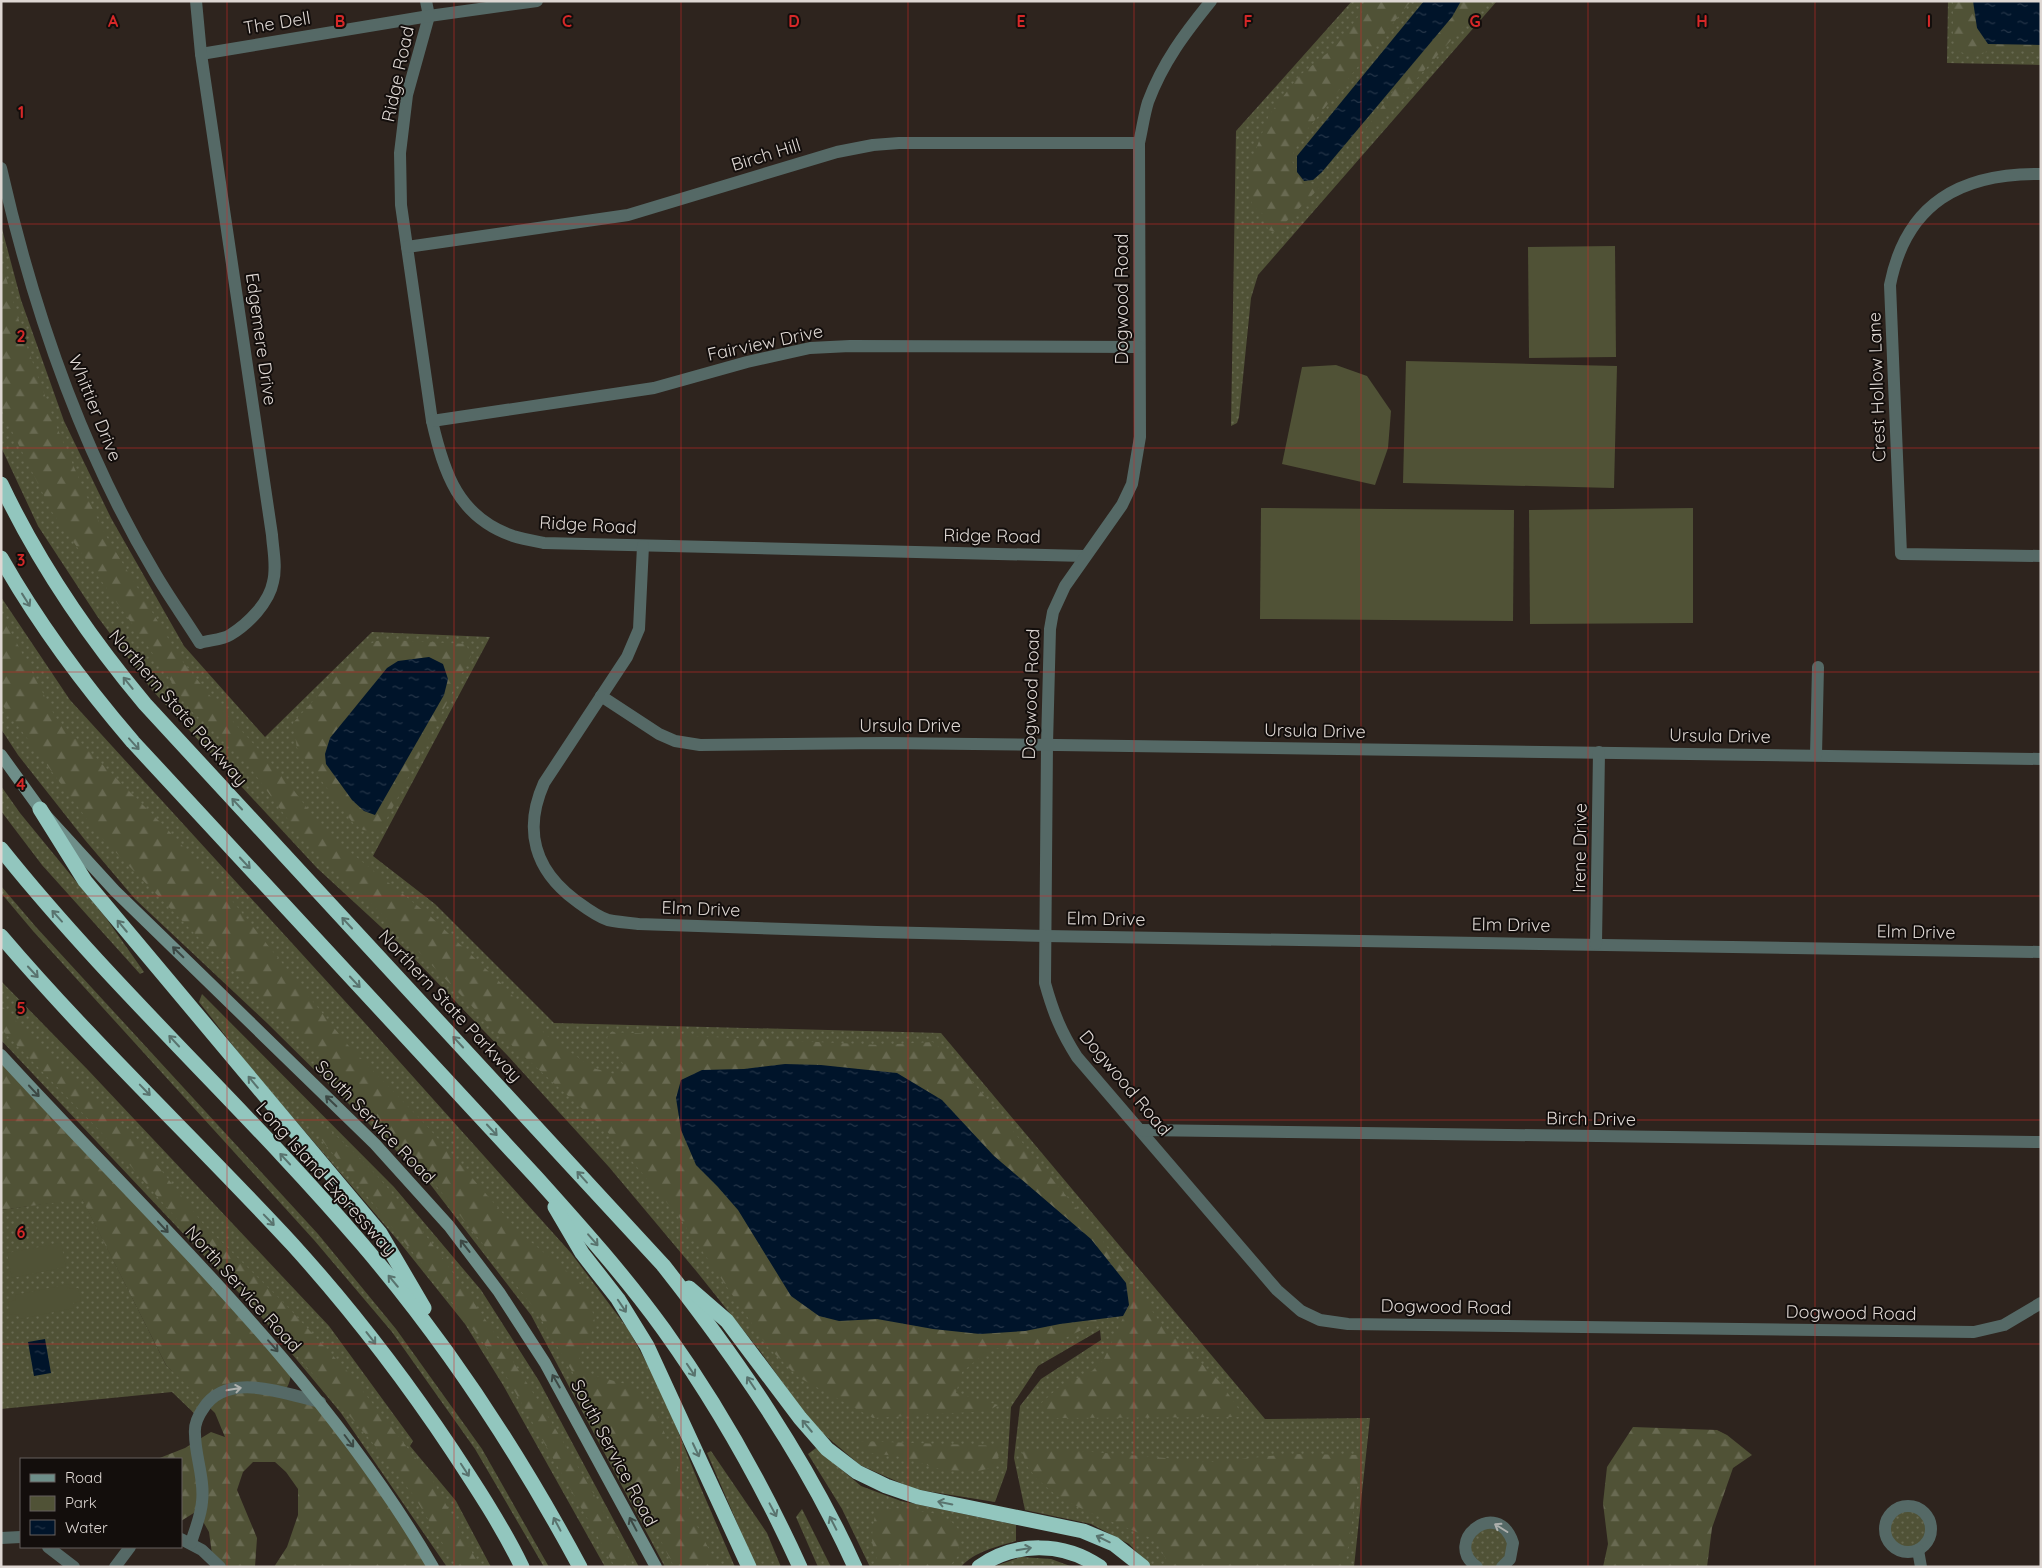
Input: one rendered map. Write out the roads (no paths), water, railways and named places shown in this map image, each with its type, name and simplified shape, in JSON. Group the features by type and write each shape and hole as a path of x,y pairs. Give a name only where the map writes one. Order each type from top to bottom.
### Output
{"highway":[{"name":"Northern State Parkway","path":"1,484 16,516 60,589 103,651 145,704 663,1265 732,1356 774,1418 821,1499 855,1567"},
{"path":"1,558 30,607 62,654 96,699 133,742 537,1178 595,1242 630,1285 664,1329 696,1377 754,1475 780,1523 800,1567"},
{"path":"40,809 85,881 380,1233 464,1376"},
{"name":"Long Island Expressway","path":"1,849 44,901 95,957 349,1229 398,1288 464,1376 525,1469 580,1567"},
{"path":"1,936 52,993 294,1246 365,1330 400,1375 463,1468 493,1515 522,1567"},
{"path":"537,1178 582,1253 618,1299 648,1346 749,1567"},
{"path":"663,1265 727,1321 814,1434 827,1449 857,1472 886,1486 918,1497 1083,1531 1114,1544 1143,1567"},
{"path":"979,1567 1001,1555 1034,1548 1068,1551 1079,1554 1100,1567"}],"main road":[{"name":"South Service Road","path":"1,755 40,809 135,911 395,1164 455,1234 505,1300 545,1363 656,1567"},
{"name":"North Service Road","path":"1,1055 226,1294 320,1402 368,1466 434,1567"}],"street":[{"name":"Edgemere Drive","path":"196,1 275,570 269,595 255,615 229,636 200,643"},
{"name":"Ridge Road","path":"426,1 429,16 407,95 400,154 401,205 432,421 440,456 449,480 465,503 492,526 513,536 544,543 1086,556"},
{"name":"The Dell","path":"202,54 429,16 537,1"},
{"name":"Dogwood Road","path":"1211,1 1187,30 1164,64 1148,104 1140,143 1140,437 1132,484 1122,505 1059,598 1049,635 1045,983 1054,1016 1063,1034 1078,1057 1277,1290 1301,1310 1320,1320 1348,1324 1974,1332 2004,1325 2041,1303"},
{"name":"Birch Hill","path":"407,247 628,215 837,152 873,145 899,143 1140,143"},
{"name":"Whittier Drive","path":"1,168 16,231 42,323 80,424 111,491 154,573 200,643"},
{"name":"Crest Hollow Lane","path":"2041,174 1984,179 1951,192 1924,212 1903,242 1890,285 1901,554 2041,556"},
{"name":"Fairview Drive","path":"432,421 654,388 747,362 810,348 850,346 1139,347"},
{"name":"Elm Drive","path":"643,546 639,629 627,657 544,782 538,796 532,826 535,847 546,872 560,889 592,912 610,920 639,924 1045,936 2041,952"},
{"path":"1816,755 1818,667"},
{"name":"Ursula Drive","path":"601,696 659,734 675,741 700,745 1047,744 2041,759"},
{"name":"Irene Drive","path":"1596,944 1599,752"},
{"name":"Birch Drive","path":"1141,1130 2041,1142"},
{"path":"220,1567 202,1550 186,1541 202,1501 202,1478 194,1431 198,1418 207,1403 218,1393 234,1387 275,1391 320,1402"},
{"path":"1477,1567 1470,1560 1467,1553 1467,1538 1476,1527 1491,1523 1499,1524 1506,1529 1513,1543 1513,1552 1510,1559 1502,1567"},
{"path":"1,1538 20,1537"},
{"path":"49,1548 74,1567"},
{"path":"115,1567 129,1548"},
{"path":"1918,1550 1921,1567"}],"water":[{"path":"1424,1 1461,1 1452,17 1322,172 1313,180 1304,181 1297,172 1297,156"},
{"path":"1973,1 2041,1 2041,45 1988,44 1977,28"},
{"path":"429,657 443,664 448,679 444,695 375,815 364,811 352,800 326,764 325,754 330,738 387,668 398,661"},
{"path":"785,1064 821,1065 897,1073 942,1100 994,1156 1091,1239 1126,1283 1129,1305 1123,1316 1060,1324 1025,1331 980,1334 933,1329 877,1319 839,1321 819,1316 791,1296 738,1210 696,1165 681,1130 676,1098 681,1080 702,1070 744,1069"},
{"path":"45,1339 51,1373 34,1376 28,1342"}]}
